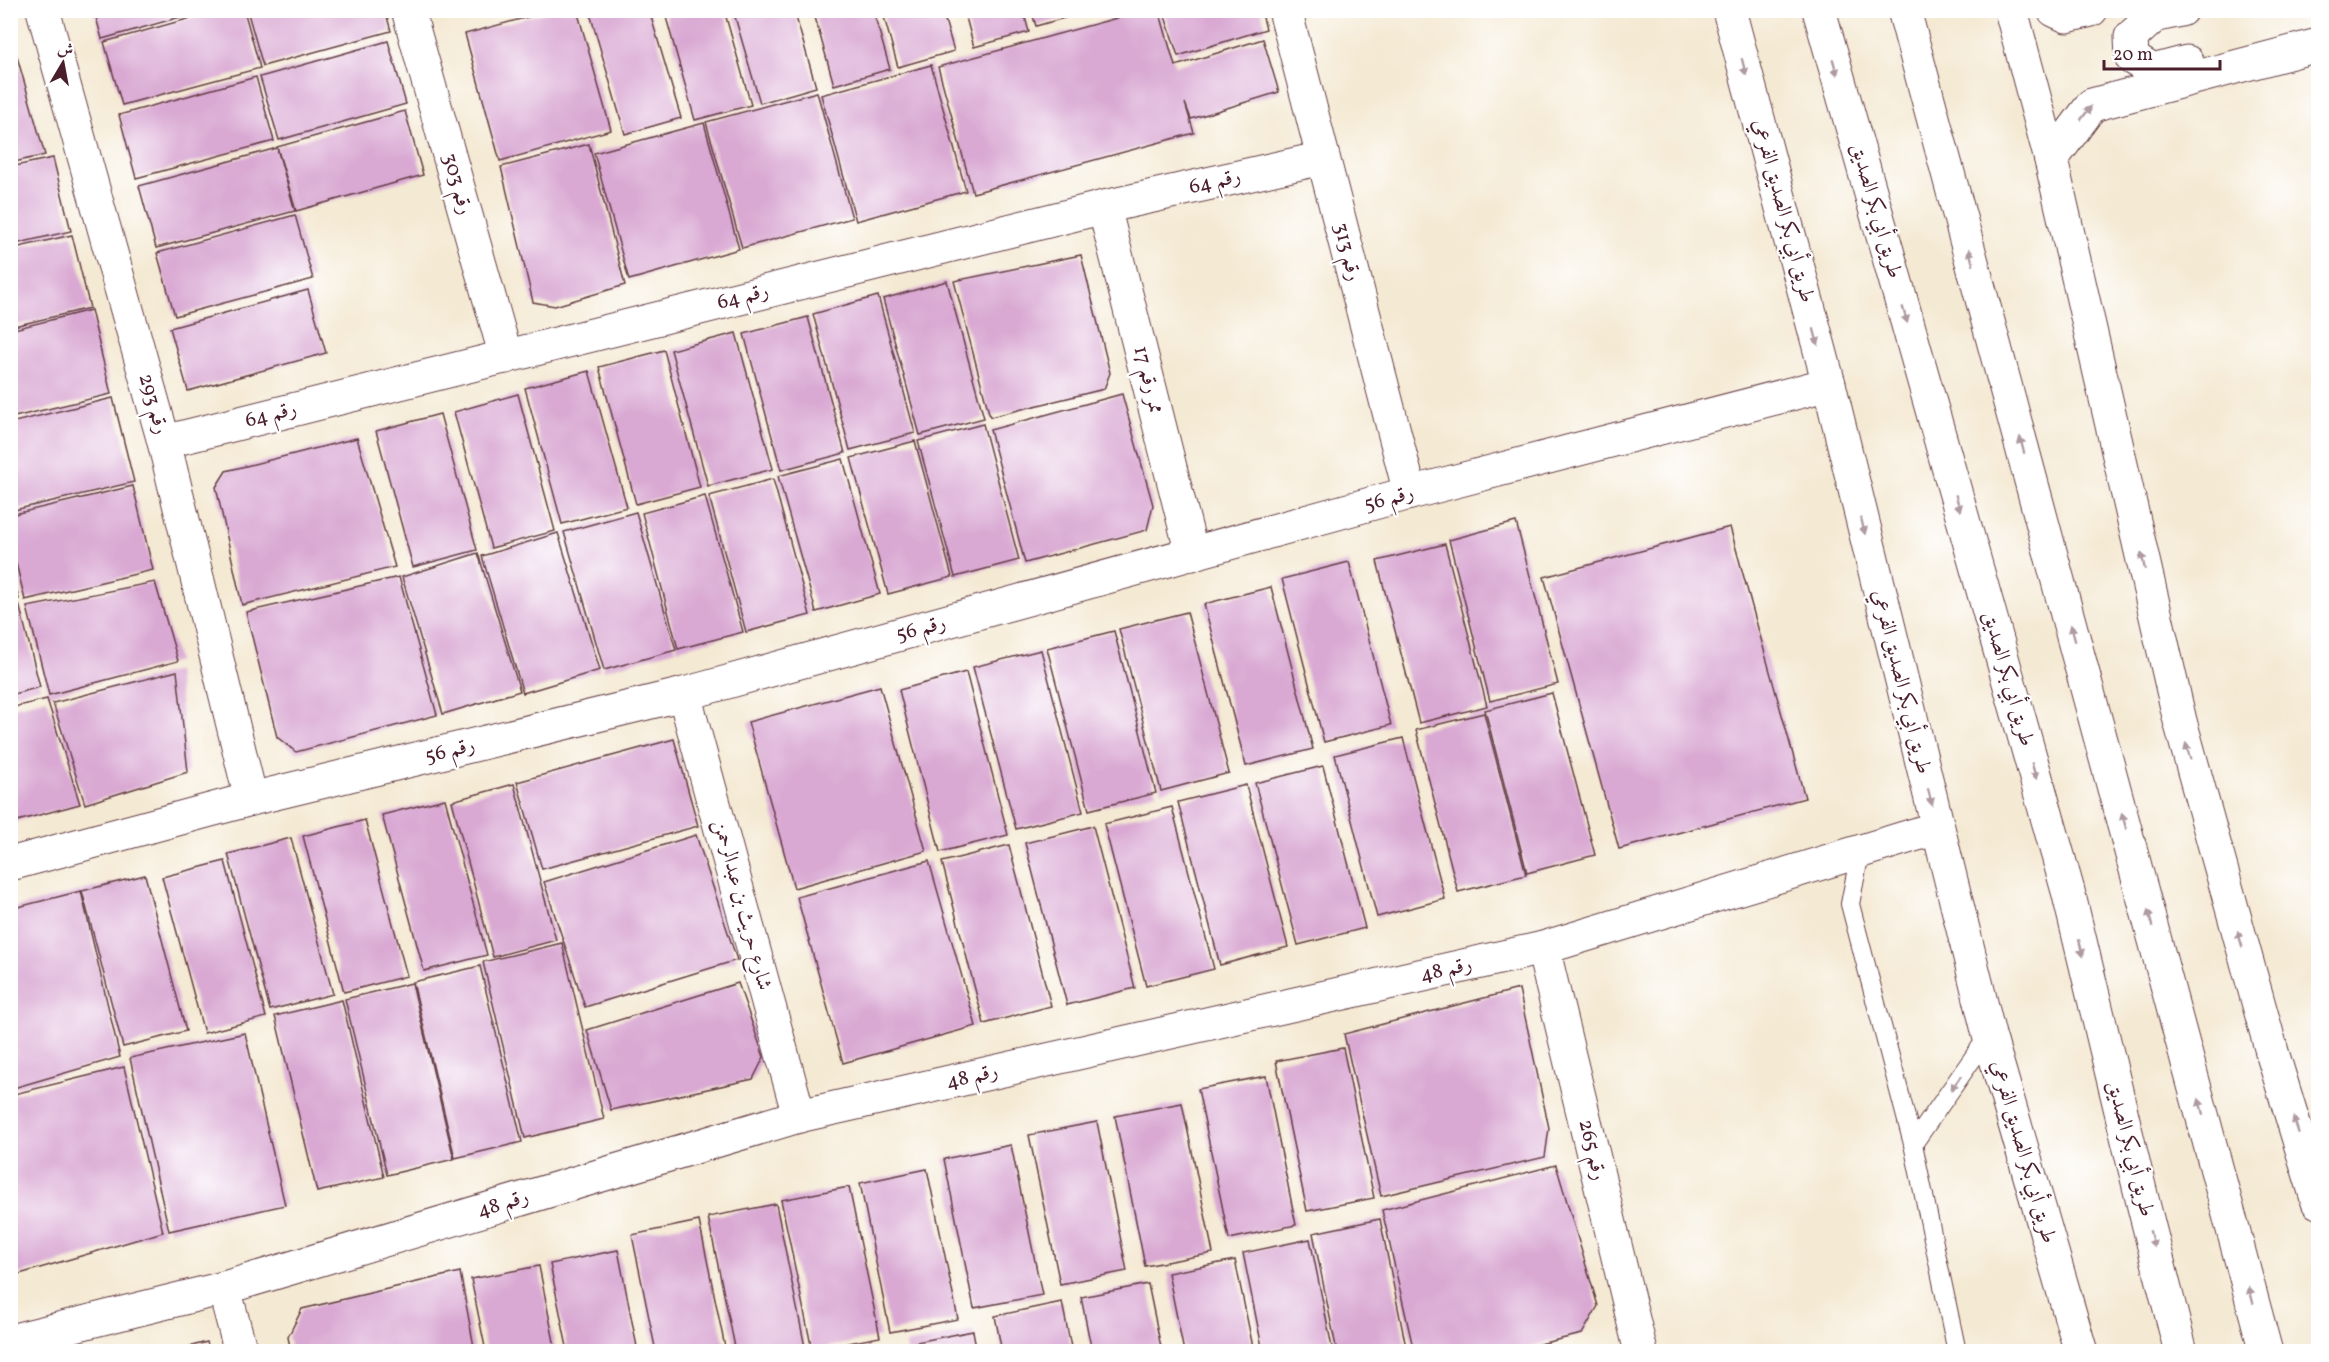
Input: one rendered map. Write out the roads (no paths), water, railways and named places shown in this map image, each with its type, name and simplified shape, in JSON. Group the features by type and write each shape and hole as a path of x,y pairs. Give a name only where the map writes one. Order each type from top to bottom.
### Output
{"street":[{"name":"رقم 293","path":"43,10 164,442 251,800"},
{"name":"رقم 303","path":"408,10 506,357"},
{"name":"رقم 313","path":"1285,10 1410,493"},
{"name":"طريق أبي بكر الصديق الفرعي","path":"1730,10 1828,384 1989,1035 2081,1352"},
{"name":"طريق أبي بكر الصديق","path":"1819,10 2068,891 2181,1352"},
{"path":"1904,10 2266,1352"},
{"path":"2011,10 2051,160 2180,721 2272,1052 2319,1202"},
{"path":"2054,10 2067,16 2091,10"},
{"path":"2181,10 2154,16 2131,37 2133,58 2153,71 2212,56 2242,65"},
{"path":"2051,160 2092,105 2319,45"},
{"name":"رقم 64","path":"164,442 1104,207 1323,158"},
{"name":"ممر رقم 17","path":"1104,207 1192,554"},
{"name":"رقم 56","path":"10,864 251,800 684,694 1410,493 1828,384"},
{"name":"شارع حريث بن عبدالرحمن","path":"684,694 799,1116"},
{"name":"رقم 48","path":"10,1341 224,1288 799,1116 1543,948 1937,828"},
{"name":"رقم 265","path":"1543,948 1641,1352"},
{"path":"224,1288 241,1352"}],"lane":[{"path":"1860,853 1850,904 1913,1144 1957,1352"},
{"path":"1913,1144 1989,1035"}]}
